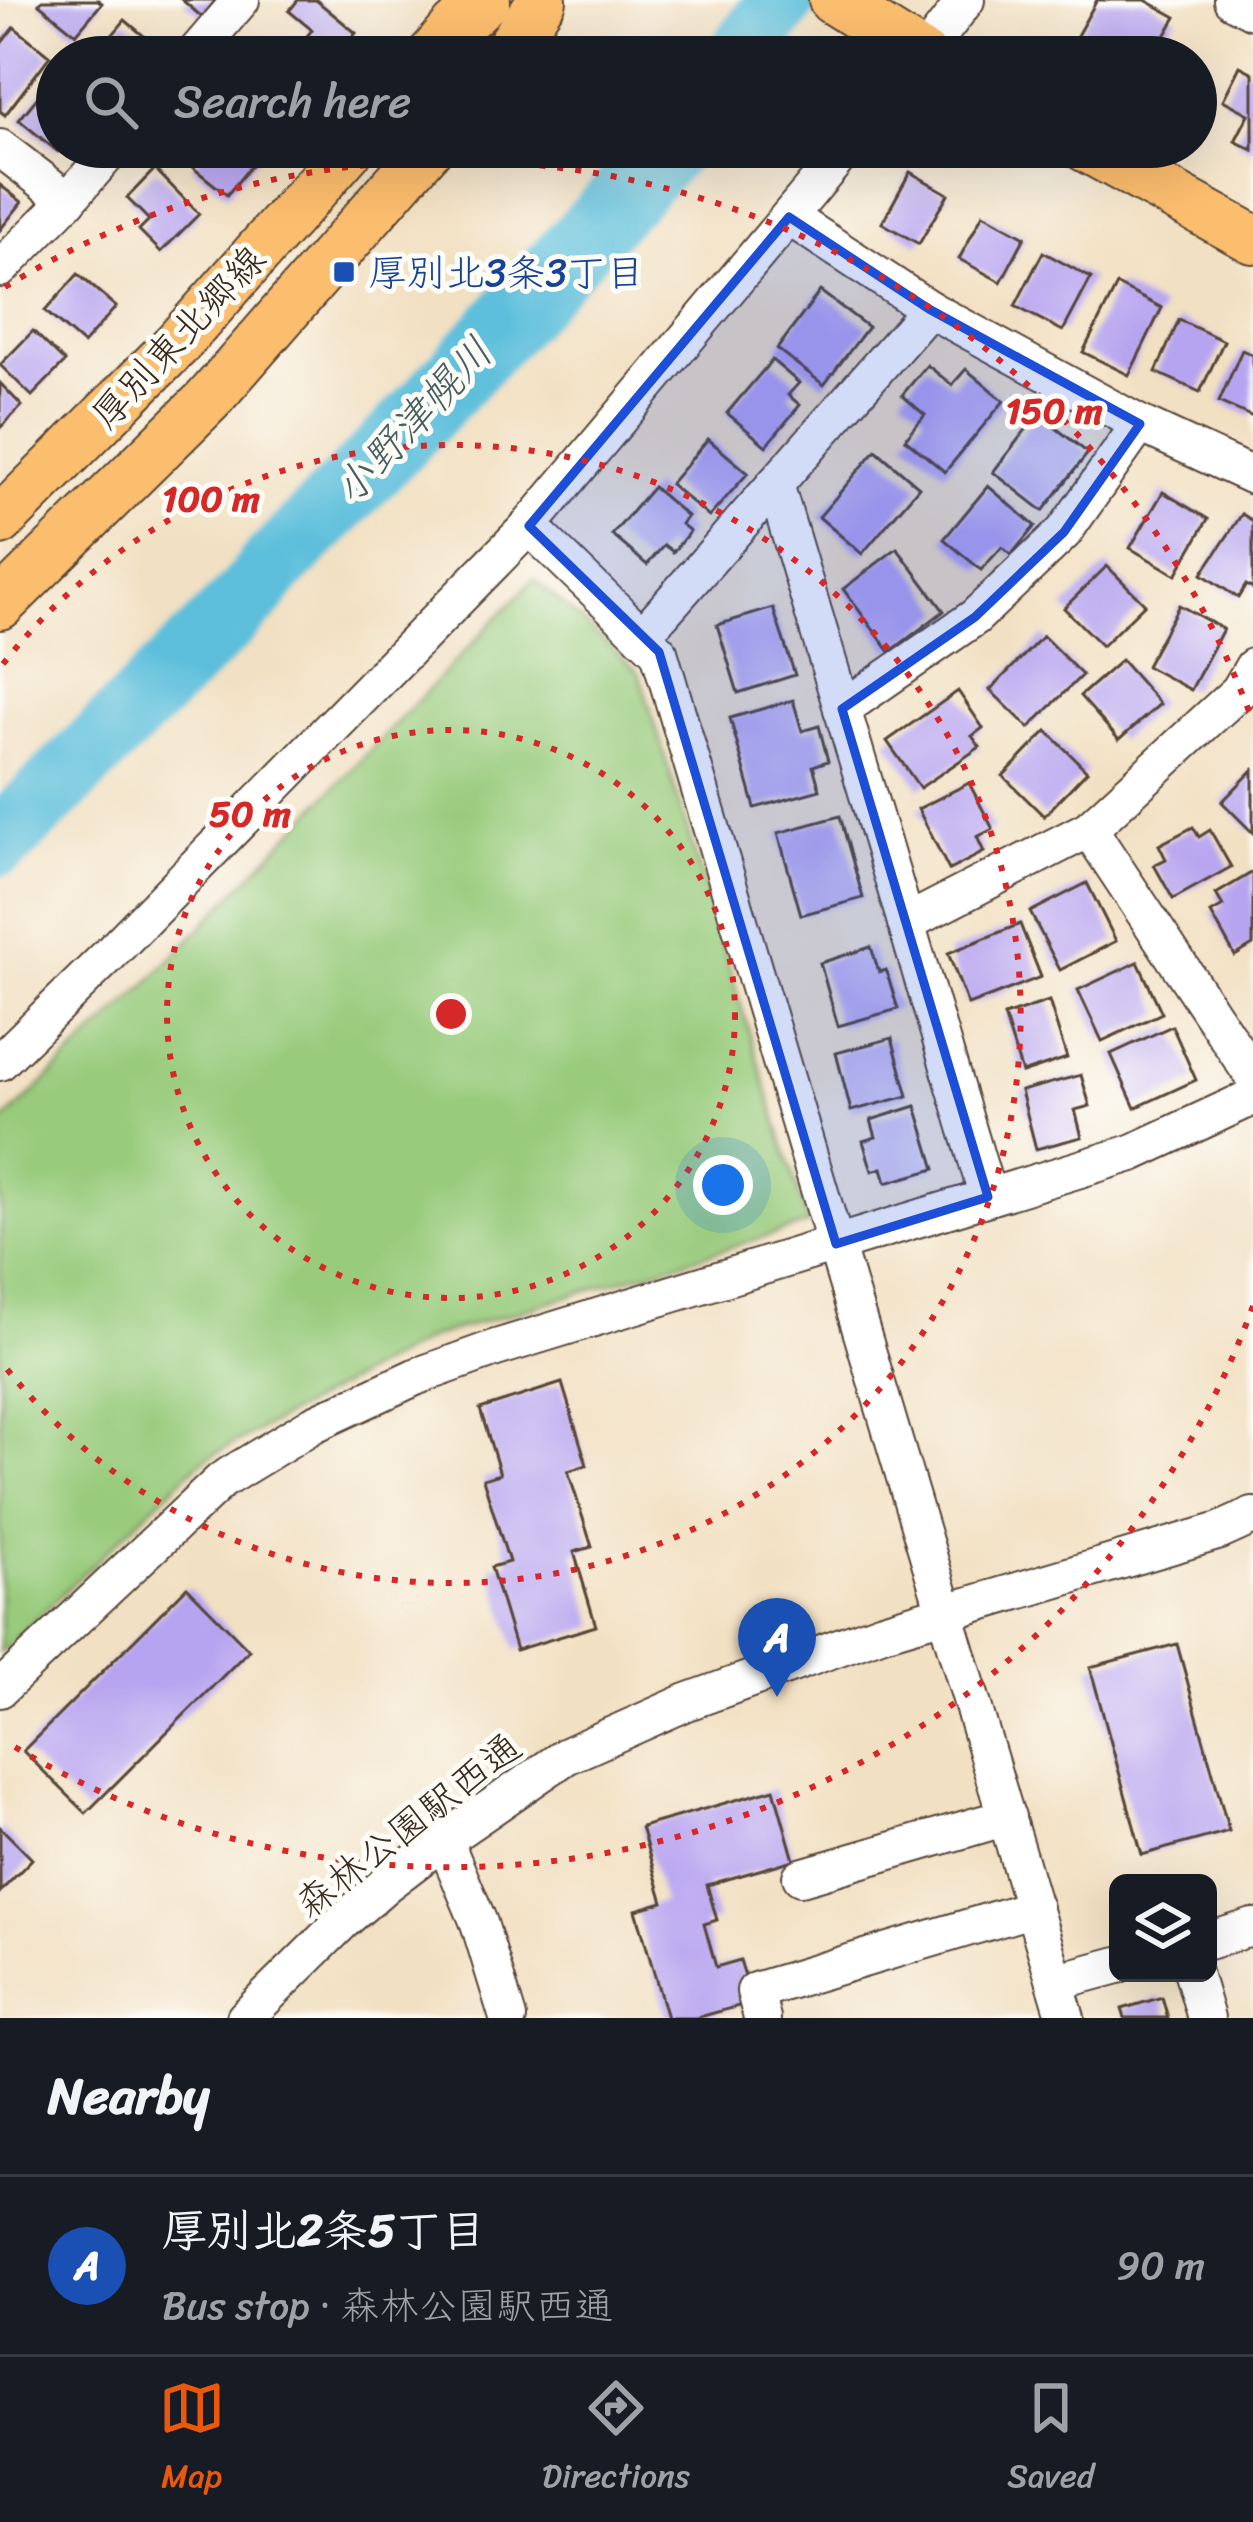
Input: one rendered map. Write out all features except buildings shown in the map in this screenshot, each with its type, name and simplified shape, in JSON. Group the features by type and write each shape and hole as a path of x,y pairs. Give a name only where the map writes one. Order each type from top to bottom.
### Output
{"main road":[{"path":"448,36 485,0"},
{"path":"519,36 542,0"},
{"path":"850,11 890,36"},
{"name":"厚別東北郷線","path":"0,521 177,344 332,168"},
{"name":"厚別東北郷線","path":"0,605 208,400 410,168"},
{"path":"1123,168 1253,239"}],"street":[{"path":"210,36 242,0"},
{"path":"939,36 966,0"},
{"path":"1232,0 1253,11"},
{"path":"0,148 68,200"},
{"path":"0,269 96,168"},
{"path":"0,1062 529,526 830,168"},
{"path":"789,217 929,309 1140,424 1253,476"},
{"path":"642,636 929,309"},
{"path":"842,709 974,617 1064,532 1140,424"},
{"path":"775,484 988,1197"},
{"path":"529,526 659,652 1066,2018"},
{"path":"906,923 1089,829 1248,687"},
{"path":"1089,829 1253,1076"},
{"path":"0,1689 222,1480 314,1424 415,1377 476,1355 1132,1153 1253,1096"},
{"name":"森林公園駅西通","path":"245,2018 342,1922 444,1840 566,1756 687,1702 946,1611 1220,1531 1253,1516"},
{"path":"800,1877 1007,1817"},
{"path":"444,1840 479,1923 508,2018"},
{"path":"762,2018 755,1991 1034,1908"},
{"path":"1217,1937 1253,1927"},
{"path":"1055,1982 1109,1967"},
{"path":"1196,1982 1206,2018"}],"highlighted area":[{"path":"789,217 929,309 1140,424 1064,532 975,617 842,709 988,1197 836,1244 659,652 529,526"}],"green space":[{"path":"534,579 639,672 808,1224 432,1337 200,1462 0,1653 0,1125 149,982"}],"waterway":[{"name":"小野津幌川","path":"756,36 782,0"},
{"name":"小野津幌川","path":"0,842 249,597 650,168"}],"place":[{"name":"厚別北3条3丁目","path":"344,272"},
{"name":"厚別北2条5丁目","path":"777,1697"}]}
